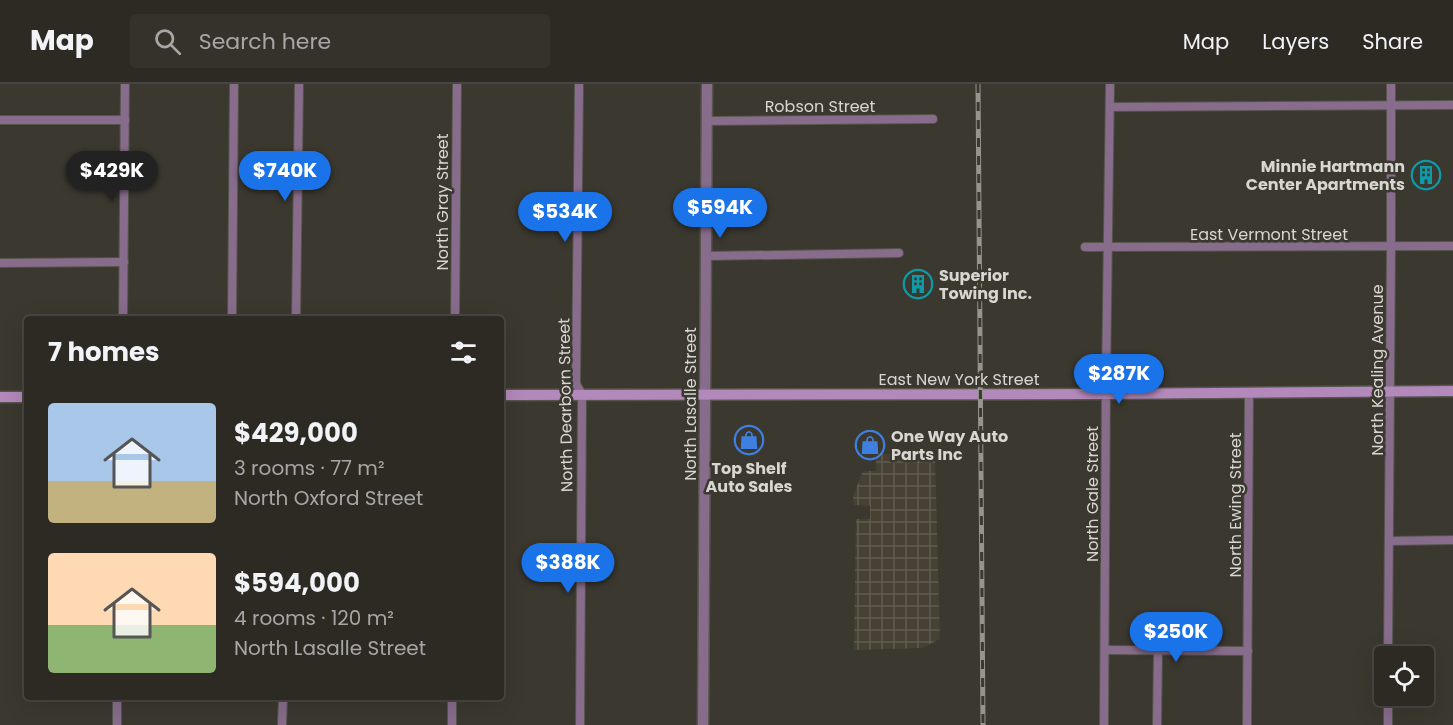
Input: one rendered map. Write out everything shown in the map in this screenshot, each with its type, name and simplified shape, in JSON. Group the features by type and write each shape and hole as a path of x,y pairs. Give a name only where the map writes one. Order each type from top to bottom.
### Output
{"main road":[{"name":"East New York Street","path":"504,395 1453,391"},
{"path":"0,397 24,397"}],"street":[{"path":"123,316 125,84"},
{"path":"232,316 234,84"},
{"path":"296,316 299,84"},
{"name":"North Gray Street","path":"455,316 456,84"},
{"name":"North Dearborn Street","path":"579,84 576,384 582,394 580,725"},
{"name":"North Lasalle Street","path":"703,725 707,84"},
{"name":"North Gale Street","path":"1104,725 1110,84"},
{"name":"North Kealing Avenue","path":"1388,646 1391,84"},
{"path":"1110,107 1453,105"},
{"name":"Robson Street","path":"706,121 933,119"},
{"path":"0,120 125,120"},
{"name":"East Vermont Street","path":"1085,247 1453,246"},
{"path":"706,256 899,253"},
{"path":"0,263 124,262"},
{"name":"North Ewing Street","path":"1247,725 1249,393"},
{"path":"1389,541 1453,540"},
{"path":"1105,650 1248,651"},
{"path":"1157,725 1158,650"},
{"path":"117,700 117,725"},
{"path":"282,725 283,700"},
{"path":"452,700 452,725"},
{"path":"1388,706 1388,725"}],"shaded area":[{"path":"876,454 935,457 940,639 922,648 854,650 856,519 870,519 870,506 854,505 853,496 863,471 876,471"}],"railway":[{"path":"978,84 983,725"}],"place":[{"name":"Minnie Hartmann Center Apartments","path":"1426,175"},
{"name":"Superior Towing Inc.","path":"918,284"},
{"name":"Top Shelf Auto Sales","path":"749,440"},
{"name":"One Way Auto Parts Inc","path":"870,445"}]}
